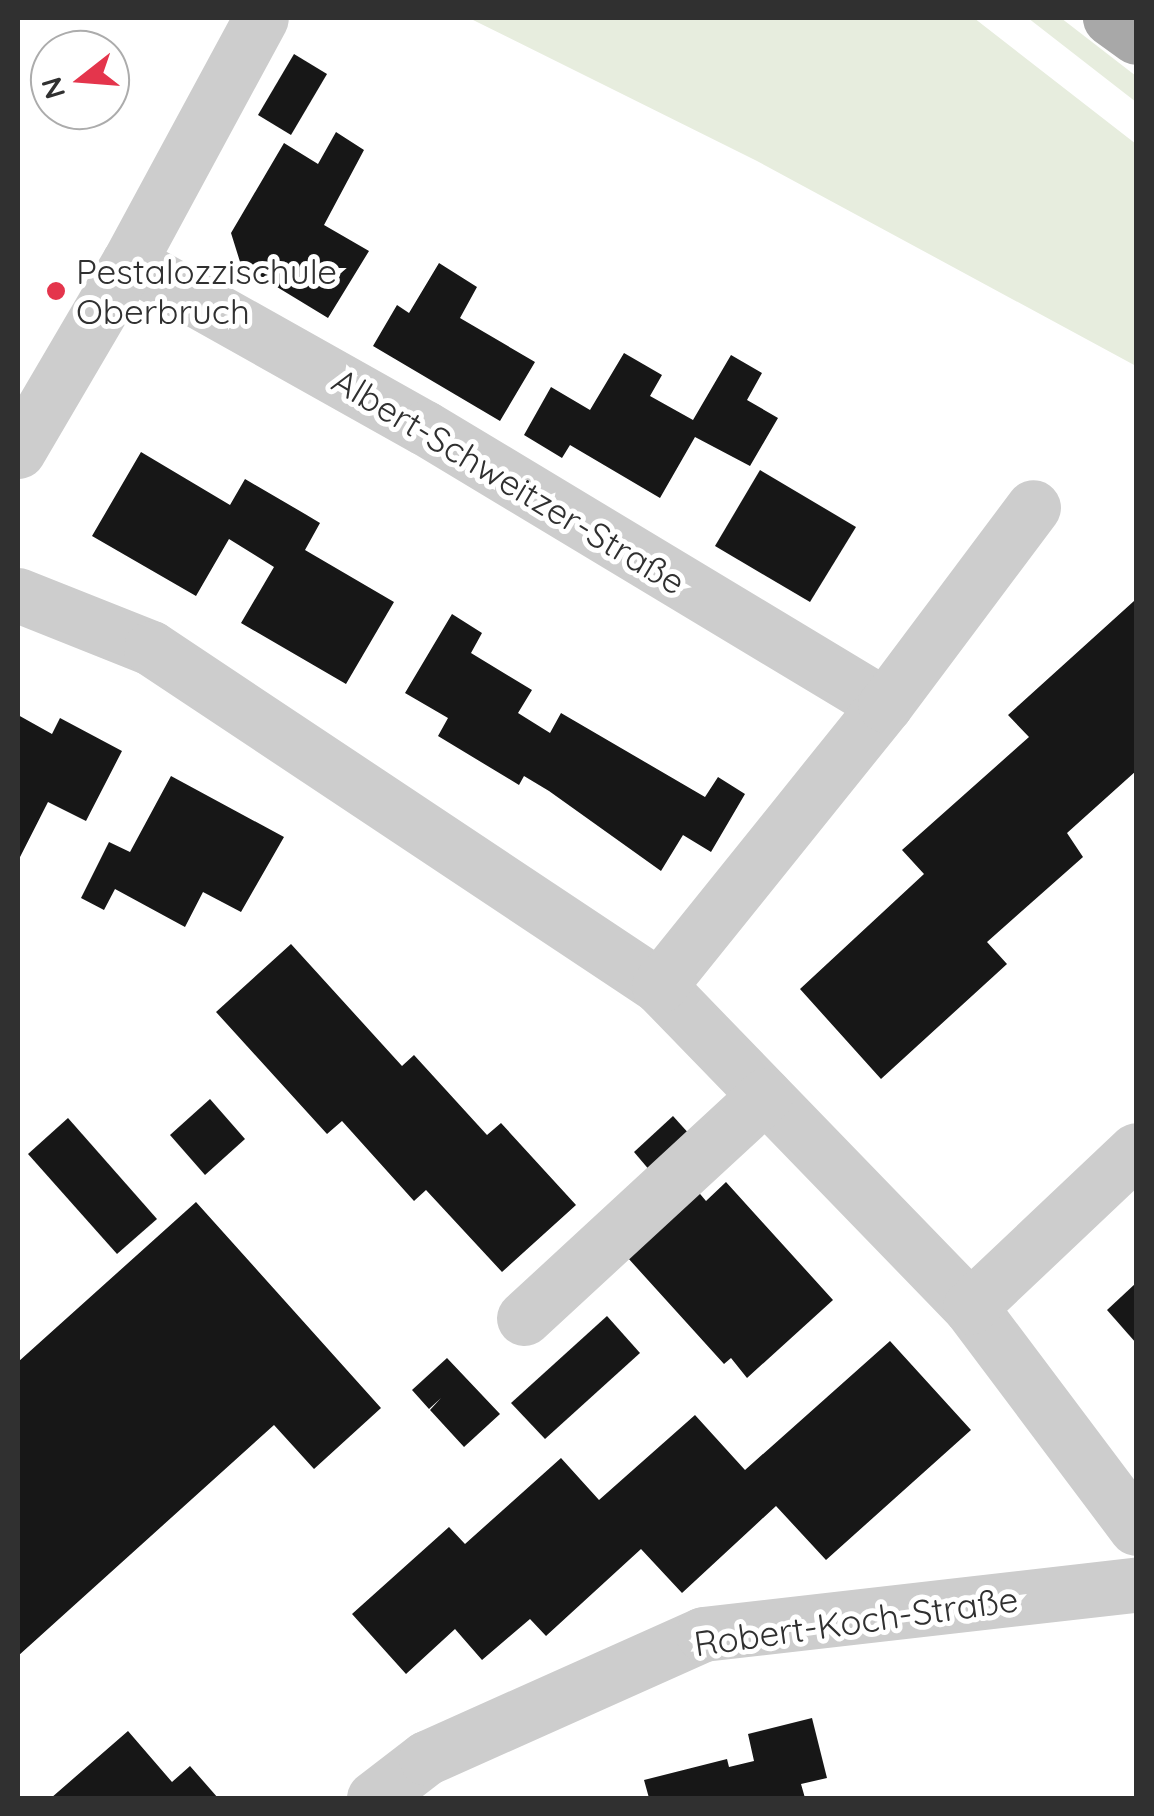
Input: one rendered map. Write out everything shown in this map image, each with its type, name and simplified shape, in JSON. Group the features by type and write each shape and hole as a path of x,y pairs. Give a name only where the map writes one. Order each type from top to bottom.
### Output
{"main road":[{"path":"1110,18 1136,37"}],"street":[{"path":"18,450 129,262 261,18"},
{"name":"Albert-Schweitzer-Straße","path":"129,262 425,428 885,705"},
{"path":"659,986 885,705 1034,507"},
{"path":"18,595 151,648 659,986 970,1307 1136,1528"},
{"path":"524,1318 766,1096"},
{"path":"970,1307 1136,1150"},
{"name":"Robert-Koch-Straße","path":"374,1798 426,1758 703,1634 1136,1585"}],"green space":[{"path":"469,18 974,18 1136,144 1136,366 757,161"},
{"path":"1028,18 1061,18 1136,76 1136,102"}],"building":[{"path":"294,54 327,74 291,135 258,115"},
{"path":"336,132 364,150 324,225 369,251 328,318 241,265 231,233 284,143 318,164"},
{"path":"439,263 477,287 460,318 535,362 500,421 373,346 397,305 409,313"},
{"path":"624,353 662,375 650,396 693,420 731,355 762,373 747,400 778,418 750,466 695,437 660,498 570,445 562,458 524,435 551,387 590,410"},
{"path":"141,452 230,505 245,479 305,514 320,523 305,550 394,602 346,684 241,623 274,567 229,539 196,596 92,536"},
{"path":"760,470 856,527 810,602 715,546"},
{"path":"1134,601 1136,771 1067,833 1083,857 987,942 1007,964 881,1079 800,989 924,874 902,850 1029,737 1008,715"},
{"path":"452,614 482,633 471,653 532,690 518,713 550,733 561,713 705,797 718,777 745,794 711,852 683,835 661,871 549,791 524,776 519,785 438,736 448,718 405,693"},
{"path":"18,715 52,734 60,718 122,751 86,821 48,802 18,861"},
{"path":"171,776 284,837 241,912 203,892 185,927 115,889 104,910 81,898 109,842 130,852"},
{"path":"291,944 402,1066 414,1055 487,1135 501,1123 576,1205 502,1272 426,1190 414,1201 342,1121 327,1134 216,1012"},
{"path":"210,1099 245,1139 205,1175 170,1135"},
{"path":"673,1116 691,1136 651,1172 634,1152"},
{"path":"68,1118 157,1219 117,1254 28,1154"},
{"path":"690,1182 706,1201 726,1182 833,1300 747,1378 731,1358 724,1364 618,1247"},
{"path":"196,1202 381,1408 314,1469 274,1425 18,1656 18,1362"},
{"path":"1136,1283 1136,1343 1107,1310"},
{"path":"607,1316 640,1353 545,1439 511,1403"},
{"path":"890,1341 971,1430 826,1560 776,1506 682,1593 641,1549 546,1636 530,1619 482,1660 455,1629 406,1674 352,1614 449,1527 465,1544 561,1458 599,1500 695,1415 745,1470"},
{"path":"447,1358 500,1414 464,1447 430,1410 441,1398 429,1409 412,1390"},
{"path":"812,1718 827,1778 801,1784 805,1798 649,1798 644,1780 727,1759 729,1767 754,1761 748,1734"},
{"path":"128,1731 172,1782 190,1766 218,1798 51,1798"}],"place":[{"name":"Pestalozzischule Oberbruch","path":"56,291"}]}
